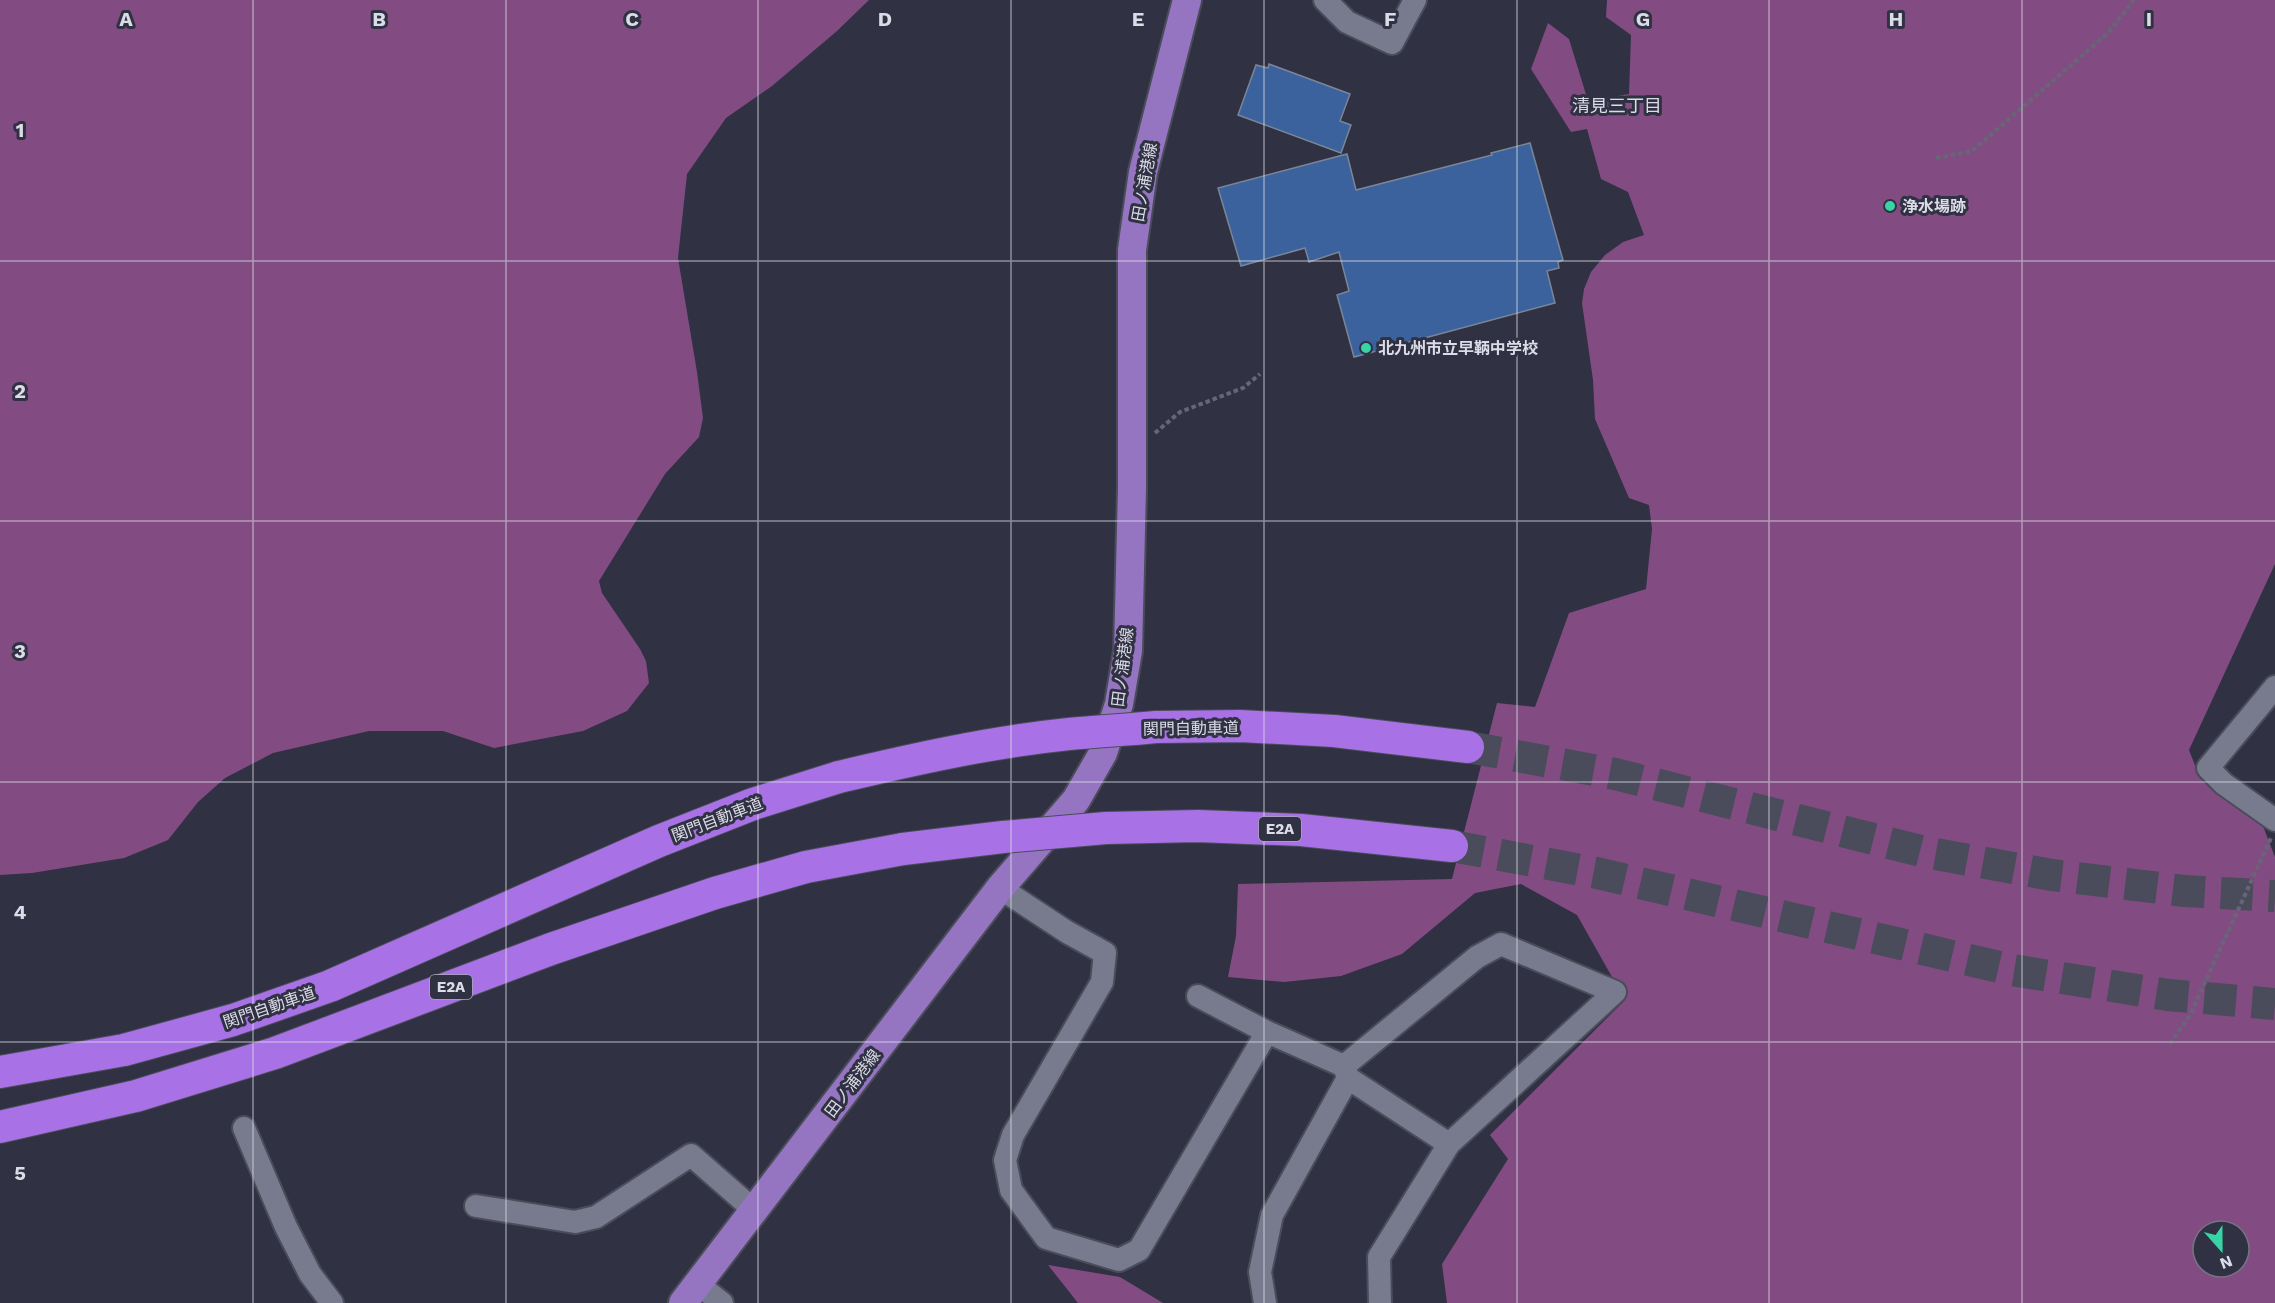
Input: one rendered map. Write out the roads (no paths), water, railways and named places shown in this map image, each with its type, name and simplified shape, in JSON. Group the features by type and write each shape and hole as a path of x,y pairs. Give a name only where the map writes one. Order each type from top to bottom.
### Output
{"highway":[{"name":"関門自動車道","path":"0,1072 124,1050 244,1016 330,986 711,820 839,777 917,758 994,744 1069,734 1156,727 1240,726 1334,732 1468,747"},
{"name":"E2A","path":"0,1127 136,1096 276,1053 551,949 715,893 806,867 903,849 1106,828 1198,826 1301,830 1452,846"}],"main road":[{"name":"田ノ浦港線","path":"690,1294 1000,888 1076,800 1103,753 1119,704 1128,651 1132,444 1132,250 1143,172 1187,0"}],"street":[{"path":"1325,0 1347,22 1392,43 1414,0"},
{"path":"2275,687 2208,768 2224,784 2275,820"},
{"path":"1000,888 1067,932 1105,953 1102,982 1013,1134 1005,1160 1011,1190 1046,1239 1119,1260 1139,1250 1267,1032"},
{"path":"1265,1303 1260,1272 1272,1215 1346,1072 1477,957 1501,944 1615,992 1449,1144 1379,1257 1380,1303"},
{"path":"1198,996 1346,1072 1449,1144"},
{"path":"244,1128 286,1227 305,1265 332,1303"},
{"path":"476,1206 575,1222 596,1217 691,1155 754,1211"},
{"path":"690,1294 722,1303"}],"tunnel":[{"path":"1468,747 1615,774 1925,852 2052,875 2184,891 2275,896"},
{"path":"1452,846 1597,873 2012,970 2168,995 2275,1004"}],"place":[{"name":"浄水場跡","path":"1890,206"},
{"name":"北九州市立早鞆中学校","path":"1366,348"}],"district":[{"name":"清見三丁目","path":"1617,106"}]}
